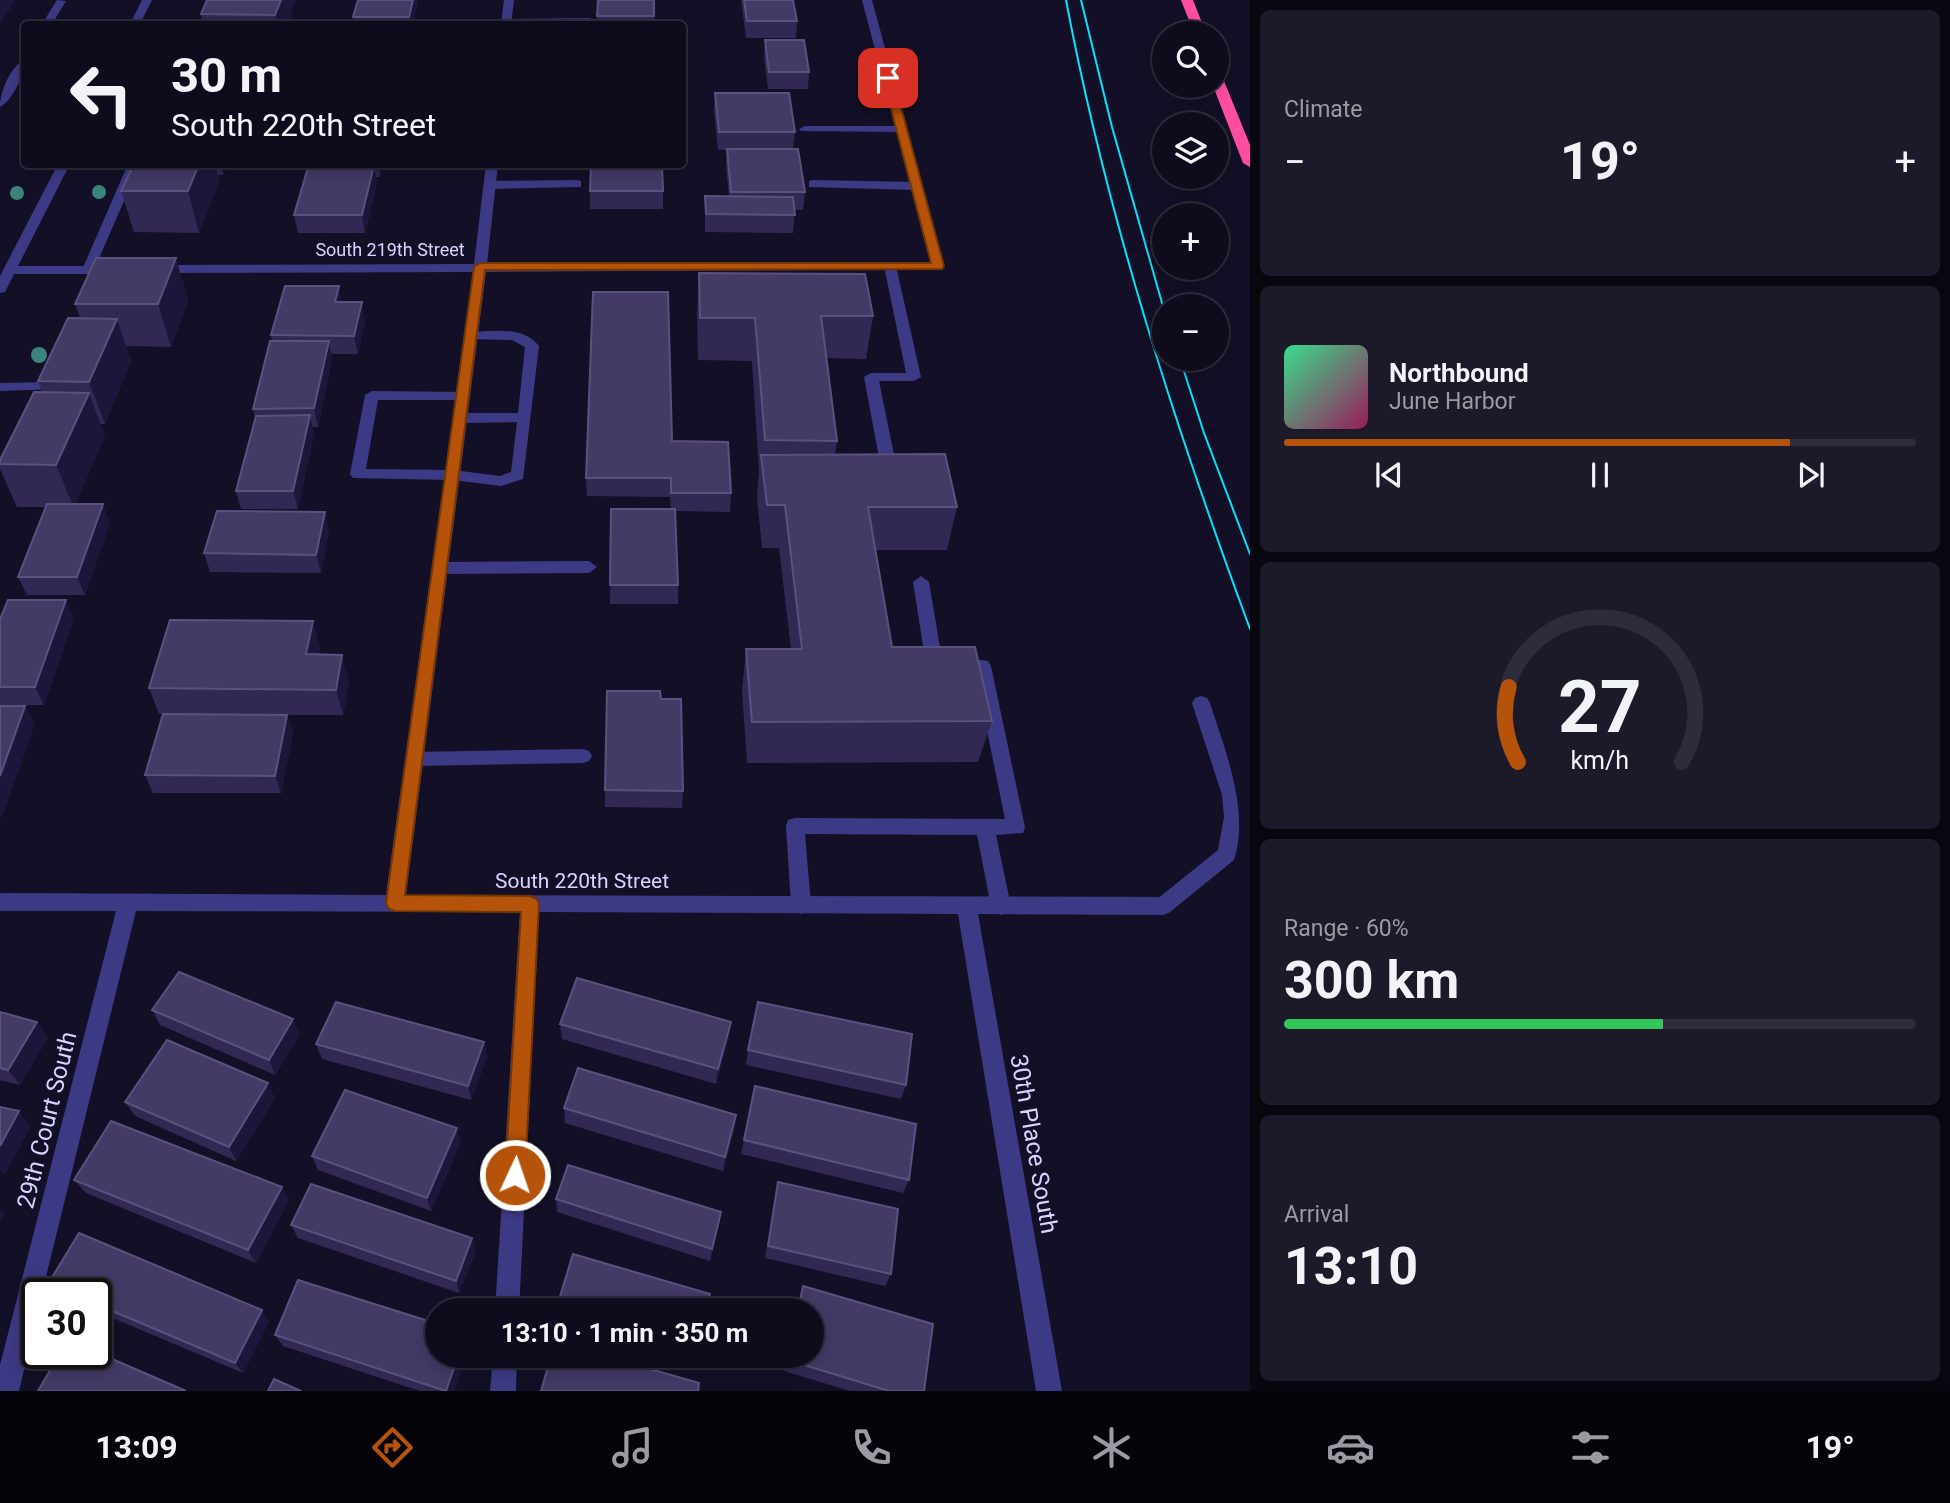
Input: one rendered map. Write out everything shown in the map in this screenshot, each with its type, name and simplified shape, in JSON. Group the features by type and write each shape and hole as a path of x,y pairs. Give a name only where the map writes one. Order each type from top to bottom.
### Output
{"highway":[{"path":"1187,0 1195,21"},
{"path":"1225,98 1250,163"}],"street":[{"path":"136,21 147,0"},
{"path":"506,21 509,0"},
{"path":"813,184 916,186 867,0"},
{"path":"49,21 61,1"},
{"path":"0,104 21,68"},
{"path":"805,130 901,130"},
{"path":"0,289 5,270 62,168"},
{"path":"88,270 132,168"},
{"path":"395,903 472,336 492,168"},
{"path":"490,185 577,184"},
{"name":"South 219th Street","path":"5,270 938,266 916,186"},
{"path":"890,266 914,377 871,377 890,474"},
{"path":"464,396 372,395 358,474 453,475 501,481 518,475 532,346 527,339 517,336 472,336"},
{"path":"0,387 54,386"},
{"path":"461,418 524,417"},
{"path":"440,568 589,567"},
{"path":"801,905 795,826 1016,827 982,666 935,664 921,582"},
{"name":"South 220th Street","path":"0,902 1163,906 1227,854 1233,817 1231,795 1201,703"},
{"path":"415,760 583,756"},
{"path":"985,827 1001,906"},
{"name":"29th Court South","path":"6,1391 128,902"},
{"path":"509,1298 530,904"},
{"name":"30th Place South","path":"967,906 1049,1391"},
{"path":"503,1391 504,1368"}],"building":[{"path":"207,0 281,0 275,15 201,14"},
{"path":"358,0 413,0 409,17 353,17"},
{"path":"598,0 654,0 654,16 597,16"},
{"path":"744,0 793,0 797,21 747,21"},
{"path":"349,20 412,20 412,21"},
{"path":"765,40 804,40 809,72 769,72"},
{"path":"715,93 789,93 795,132 719,132"},
{"path":"727,149 798,149 805,192 731,192"},
{"path":"132,168 197,168 188,191 121,191"},
{"path":"308,168 373,168 362,215 294,215"},
{"path":"591,168 662,168 663,191 590,191"},
{"path":"705,196 793,197 795,215 706,214"},
{"path":"96,258 176,258 158,304 75,304"},
{"path":"699,273 865,274 873,316 821,316 837,441 765,440 755,318 700,318"},
{"path":"285,286 339,286 335,302 362,302 354,336 271,335"},
{"path":"593,292 668,292 672,441 728,442 731,493 671,493 671,478 586,478"},
{"path":"68,318 117,319 89,382 38,381"},
{"path":"270,341 329,341 314,408 253,409"},
{"path":"34,392 89,393 56,465 0,464 0,460"},
{"path":"310,415 293,491 236,491 256,416"},
{"path":"945,454 957,507 868,507 892,647 975,647 992,721 752,722 746,649 802,649 785,505 767,505 761,455"},
{"path":"47,504 103,504 77,577 18,577"},
{"path":"611,509 675,509 678,585 610,585"},
{"path":"217,511 325,512 316,555 204,553"},
{"path":"8,600 66,600 35,687 0,687 0,619"},
{"path":"170,620 313,621 306,654 342,655 336,690 149,688"},
{"path":"607,691 660,691 661,699 681,699 683,791 605,790"},
{"path":"0,706 25,706 0,776"},
{"path":"163,714 287,715 275,776 145,775"},
{"path":"179,972 293,1019 269,1060 152,1010"},
{"path":"577,978 731,1022 718,1069 560,1024"},
{"path":"336,1002 484,1042 468,1086 316,1044"},
{"path":"758,1002 912,1034 906,1085 748,1050"},
{"path":"0,1012 37,1022 8,1070 0,1068"},
{"path":"167,1040 268,1083 229,1147 125,1102"},
{"path":"578,1068 736,1115 725,1157 564,1108"},
{"path":"755,1086 916,1124 909,1180 744,1140"},
{"path":"345,1090 457,1128 427,1198 312,1156"},
{"path":"0,1107 19,1111 0,1146"},
{"path":"111,1121 282,1187 248,1250 74,1180"},
{"path":"568,1165 721,1212 712,1249 556,1199"},
{"path":"778,1182 898,1209 891,1274 768,1246"},
{"path":"311,1184 472,1238 456,1281 291,1225"},
{"path":"79,1233 262,1310 235,1363 112,1311 112,1278 52,1278"},
{"path":"573,1254 710,1294 709,1298 559,1298"},
{"path":"298,1280 425,1320 425,1368 454,1368 446,1391 275,1335"},
{"path":"803,1286 933,1324 924,1391 889,1391 814,1368 824,1368 824,1298 801,1298"},
{"path":"112,1359 186,1391 38,1391 51,1369 112,1369"},
{"path":"548,1368 647,1368 699,1383 698,1391 541,1391"},
{"path":"274,1379 301,1391 268,1391"}],"tram line":[{"path":"1066,0 1101,160 1122,240 1169,396 1250,629"},
{"path":"1081,0 1112,127 1159,294"},
{"path":"1184,371 1204,433 1250,554"}],"route":[{"path":"515,1175 530,904 395,903 480,267 938,266 888,78"}]}
